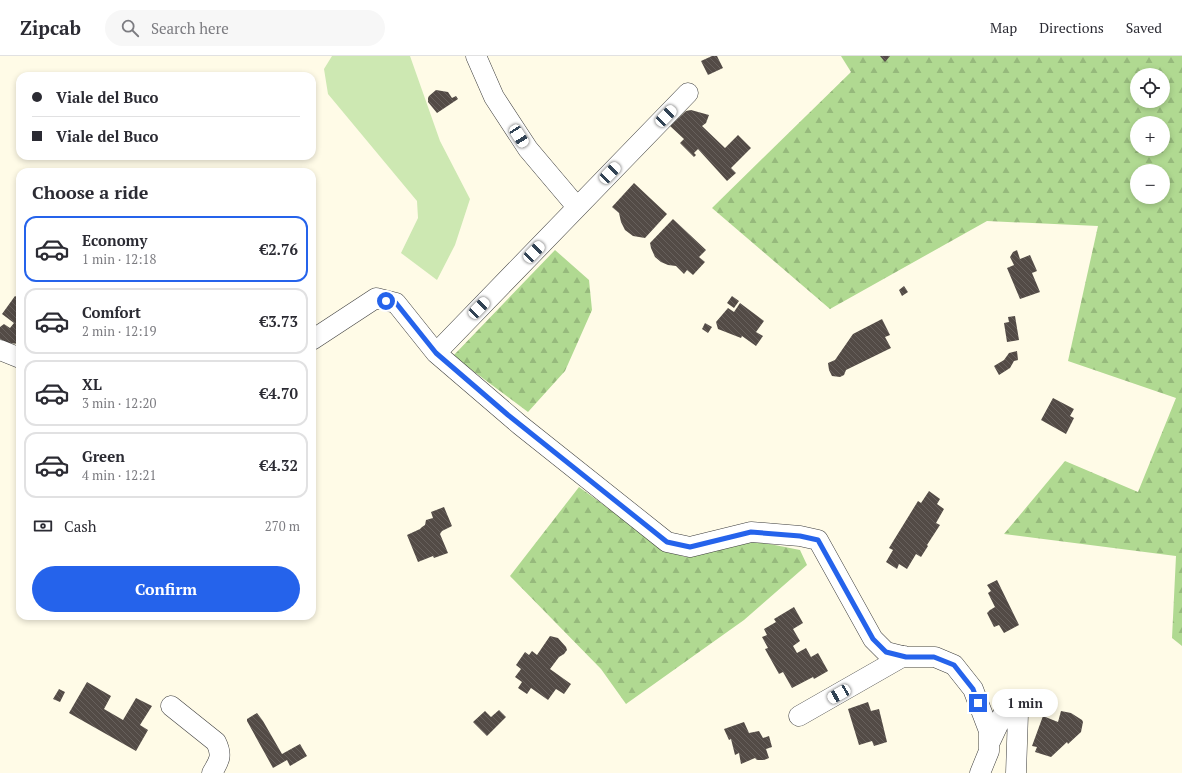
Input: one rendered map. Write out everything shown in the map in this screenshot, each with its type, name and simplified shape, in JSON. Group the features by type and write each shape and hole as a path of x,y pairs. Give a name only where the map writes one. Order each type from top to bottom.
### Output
{"street":[{"path":"476,56 494,97 528,149 577,207"},
{"path":"436,353 688,93"},
{"path":"316,337 376,298 396,303 436,353 520,425 667,542 690,547 751,532 800,536 818,540 873,639 886,652 904,656 934,657 954,665 973,689 989,731 989,751 980,773"},
{"path":"0,350 16,356"},
{"path":"799,716 904,656"},
{"path":"171,706 216,742 220,750 219,760 212,773"},
{"path":"989,744 1005,710 1012,708 1018,714 1016,773"}],"green space":[{"path":"332,56 410,56 440,141 470,199 455,245 437,280 401,253 418,218 417,201 328,94 324,69"},
{"path":"841,56 1182,56 1182,646 1172,638 1176,556 1004,534 1065,461 1138,492 1176,398 1068,361 1098,226 987,221 830,309 712,208 851,72"},
{"path":"555,250 589,280 592,310 565,371 528,412 453,356"},
{"path":"579,487 666,550 685,557 755,541 800,550 807,565 744,620 626,704 601,669 510,576"}],"building":[{"path":"712,56 717,56 723,68 708,75 701,61"},
{"path":"880,56 890,56 885,62"},
{"path":"436,90 448,92 452,98 456,96 458,99 437,113 428,102 429,96"},
{"path":"691,110 709,115 706,123 702,126 725,148 738,135 751,148 731,168 736,173 727,181 698,149 694,153 696,155 694,157 680,143 684,139 670,126 686,111"},
{"path":"634,183 667,214 645,238 633,236 625,230 619,213 612,207"},
{"path":"673,219 706,250 699,257 705,262 693,275 687,270 684,274 676,266 661,262 655,257 651,248 650,243"},
{"path":"1017,250 1020,259 1030,255 1037,271 1032,273 1040,292 1020,299 1007,268 1014,265 1010,257 1013,252"},
{"path":"904,286 908,292 902,296 899,290"},
{"path":"732,296 739,301 734,308 727,303"},
{"path":"16,297 16,344 8,343 0,339 0,327 4,324 10,328 14,323 2,314"},
{"path":"740,303 764,321 756,332 763,336 756,346 742,336 741,338 718,329 716,322 728,308 734,312"},
{"path":"1015,316 1019,340 1007,342 1004,323 1009,322 1008,317"},
{"path":"882,319 890,335 885,337 891,348 846,370 844,375 840,377 832,376 828,363 835,360 853,334"},
{"path":"705,323 712,327 708,333 702,329"},
{"path":"1017,351 1018,360 1014,361 1010,368 999,375 994,366 1004,360 1009,353"},
{"path":"1053,398 1074,409 1070,416 1074,418 1066,434 1041,420"},
{"path":"929,491 940,499 937,504 944,509 936,523 940,525 921,557 916,554 907,569 899,564 897,569 886,562 893,550 889,548 918,501 921,503"},
{"path":"444,507 452,526 442,531 440,534 448,553 434,558 433,556 418,562 407,535 420,529 425,525 426,520 433,518 431,512"},
{"path":"997,580 1019,625 1004,633 999,625 994,627 987,613 995,607 988,593 991,591 987,585"},
{"path":"794,607 803,623 793,629 800,641 793,646 797,653 806,648 811,657 818,653 828,671 814,679 813,677 792,688 783,672 779,674 765,649 768,648 762,637 767,635 764,629 776,622 774,619"},
{"path":"550,636 558,638 567,650 559,657 550,669 571,684 564,694 556,689 548,700 531,688 527,694 518,688 522,682 515,677 521,669 516,665 525,652 529,655 532,651 537,655"},
{"path":"87,682 111,696 104,709 123,720 136,698 152,706 140,725 148,730 136,751 69,713"},
{"path":"59,689 65,692 60,702 53,699"},
{"path":"868,702 871,711 879,709 887,742 874,746 872,741 859,745 848,709"},
{"path":"499,710 506,717 487,736 473,722 485,711 491,717"},
{"path":"1061,711 1071,713 1082,720 1081,732 1068,744 1067,742 1051,757 1035,752 1037,747 1032,746 1043,716 1058,722"},
{"path":"257,713 282,754 300,744 307,756 290,766 287,760 273,768 247,721 247,719"},
{"path":"744,722 749,733 759,731 763,738 769,736 772,747 766,749 769,758 757,760 755,758 741,764 739,753 735,755 731,739 729,740 724,729"}],"route":[{"path":"386,301 396,303 436,353 508,415 667,542 690,547 751,532 800,536 818,540 873,639 886,652 906,657 934,657 954,665 973,689 978,703"}]}
